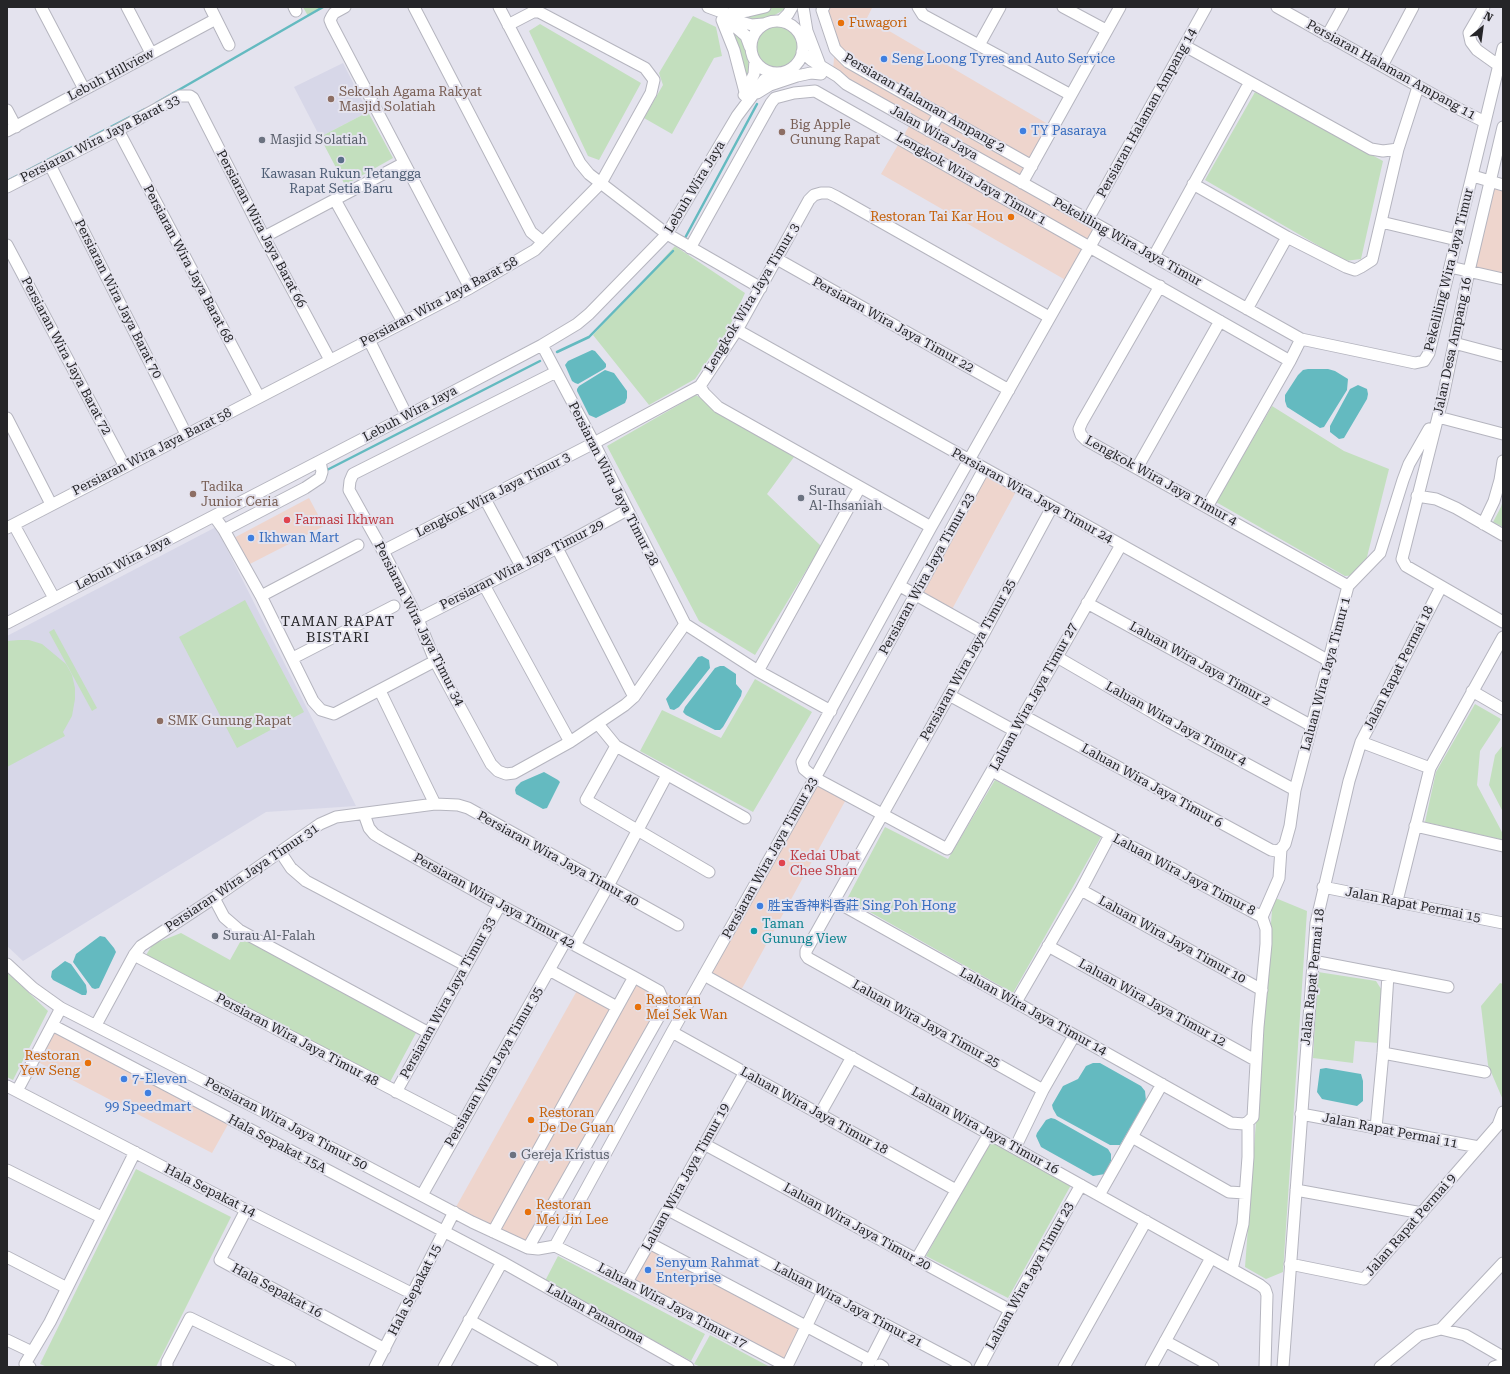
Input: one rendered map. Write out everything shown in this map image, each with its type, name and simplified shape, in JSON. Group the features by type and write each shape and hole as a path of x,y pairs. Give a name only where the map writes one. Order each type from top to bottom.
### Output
{"street":[{"path":"41,7 84,89"},
{"path":"127,7 151,53"},
{"path":"210,7 229,45"},
{"path":"345,7 334,13 330,20 332,25 470,288"},
{"path":"414,7 531,232 543,242"},
{"path":"499,7 580,163 589,174 667,234 761,288"},
{"path":"724,17 765,7"},
{"path":"781,21 792,7"},
{"path":"724,17 750,94 770,85 797,76 811,74 820,70 807,31 803,7"},
{"path":"797,30 797,20 803,7"},
{"name":"Persiaran Halaman Ampang 2","path":"824,7 822,10 835,49 848,62 1032,166"},
{"path":"979,45 1000,7"},
{"path":"1063,7 1106,30"},
{"path":"1022,183 1120,7"},
{"name":"Persiaran Halaman Ampang 14","path":"1088,220 1206,7"},
{"name":"Persiaran Halaman Ampang 11","path":"1276,7 1457,108 1485,122"},
{"path":"1327,36 1343,7"},
{"path":"1382,66 1413,7"},
{"path":"1484,7 1469,33 1471,42 1477,50 1498,65"},
{"path":"709,8 724,17 746,36 755,61 767,71 774,73 789,70 800,59 802,52 801,37 792,25 781,21 752,25 724,17"},
{"path":"918,8 923,15 1071,95"},
{"name":"Persiaran Wira Jaya Barat 58","path":"11,526 470,288 535,250 543,242 601,183 651,93 654,80 645,68 539,12 533,12 508,25"},
{"name":"Lebuh Hillview","path":"11,129 216,19"},
{"path":"750,47 755,32 763,24"},
{"path":"1185,46 1370,149 1383,151 1398,149"},
{"name":"Pekeliling Wira Jaya Timur","path":"1022,183 1301,339 1415,363 1424,361 1429,353 1503,48"},
{"name":"Jalan Wira Jaya","path":"802,52 820,70 1022,183"},
{"name":"Lebuh Wira Jaya","path":"750,94 755,61"},
{"name":"Jalan Wira Jaya","path":"795,65 820,70"},
{"name":"Lebuh Wira Jaya","path":"7,623 407,416 542,345 577,324 589,314 667,234 750,94 764,80 774,73"},
{"path":"1154,256 1250,82"},
{"path":"1193,184 1287,237 1346,267 1356,270 1372,260 1398,149 1418,86"},
{"name":"Lengkok Wira Jaya Timur 1","path":"690,248 770,103 775,98 810,91 821,94 1290,361"},
{"name":"Persiaran Wira Jaya Barat 33","path":"7,187 118,130 180,96 186,95 193,98"},
{"name":"Persiaran Wira Jaya Barat 66","path":"193,98 264,237 330,360"},
{"path":"7,110 11,129"},
{"path":"929,131 940,113"},
{"name":"Jalan Desa Ampang 16","path":"1441,587 1406,566 1402,559 1438,417 1469,271 1503,127"},
{"name":"Persiaran Wira Jaya Barat 68","path":"118,130 259,397"},
{"path":"264,237 404,163"},
{"name":"Persiaran Wira Jaya Barat 70","path":"50,165 186,434"},
{"path":"1472,176 1503,185"},
{"name":"Lengkok Wira Jaya Timur 3","path":"383,551 700,386 736,330 814,195 829,193 837,196 1049,317"},
{"path":"335,200 403,322"},
{"path":"1381,222 1457,240"},
{"name":"Persiaran Wira Jaya Timur 23","path":"815,778 804,769 802,762 1049,317 1101,227"},
{"path":"1247,309 1287,237"},
{"name":"Persiaran Wira Jaya Barat 72","path":"7,245 125,467"},
{"name":"Persiaran Wira Jaya Timur 22","path":"777,260 1009,390"},
{"path":"1450,267 1503,280"},
{"name":"Lengkok Wira Jaya Timur 4","path":"1160,286 1079,429 1081,435 1086,440 1348,586"},
{"path":"1137,468 1220,321"},
{"name":"Persiaran Wira Jaya Timur 24","path":"736,330 1328,661"},
{"path":"1207,507 1301,339"},
{"path":"369,340 407,416"},
{"path":"1454,343 1503,356"},
{"name":"Persiaran Wira Jaya Timur 28","path":"542,345 594,442 684,624"},
{"name":"Persiaran Wira Jaya Timur 34","path":"556,372 353,474 350,481 349,490 383,551 418,619 435,661 491,764 498,771 506,774 514,773 570,742"},
{"path":"700,386 706,396 718,407 932,527"},
{"path":"1438,417 1503,434"},
{"path":"7,418 52,504"},
{"name":"Laluan Wira Jaya Timur 1","path":"1262,917 1279,878 1281,849 1285,844 1290,826 1295,790 1348,586 1380,553 1409,464 1429,429 1435,428"},
{"path":"224,530 305,488 320,478 322,472 320,461"},
{"path":"1483,524 1494,500 1500,480 1503,461"},
{"name":"Persiaran Wira Jaya Timur 23","path":"555,1246 672,1032 815,778 984,469"},
{"path":"758,671 860,488"},
{"path":"1417,496 1436,499 1456,508 1503,535"},
{"path":"485,499 521,566"},
{"name":"Persiaran Wira Jaya Timur 25","path":"808,958 806,951 984,633 1052,507"},
{"name":"Persiaran Wira Jaya Timur 29","path":"418,619 557,548 627,510"},
{"path":"214,516 224,530 261,596 313,701 321,710 334,714 435,661"},
{"path":"11,526 54,598"},
{"path":"261,596 358,545"},
{"name":"Laluan Wira Jaya Timur 27","path":"882,814 947,849 1121,545"},
{"path":"557,548 634,697"},
{"path":"484,585 570,742 598,724 634,697 684,624 758,671 831,711"},
{"path":"900,586 984,633"},
{"path":"1441,587 1503,622"},
{"name":"Jalan Rapat Permai 18","path":"1283,1367 1316,923 1323,887 1349,781 1361,742 1441,587"},
{"name":"Laluan Wira Jaya Timur 2","path":"1087,603 1312,726"},
{"path":"293,658 394,606"},
{"path":"1397,901 1430,768 1503,637"},
{"name":"Laluan Wira Jaya Timur 4","path":"1057,657 1169,722 1295,790"},
{"path":"380,691 435,804"},
{"path":"1472,691 1503,709"},
{"path":"949,695 1015,731"},
{"name":"Laluan Wira Jaya Timur 6","path":"1024,716 1271,850 1276,851 1281,849"},
{"path":"598,724 616,746 745,818"},
{"path":"1361,742 1430,768"},
{"path":"616,746 586,800 709,872"},
{"name":"Laluan Wira Jaya Timur 8","path":"992,771 1262,917 1266,929 1253,1117 1248,1122 1248,1157 1243,1224 1232,1269"},
{"name":"Persiaran Wira Jaya Timur 35","path":"422,1195 549,970 570,943 608,886 667,775"},
{"path":"815,778 882,814"},
{"name":"Persiaran Wira Jaya Timur 31","path":"96,1025 134,954 141,946 328,820 336,817 435,804"},
{"name":"Persiaran Wira Jaya Timur 40","path":"435,804 458,805 468,808 678,925"},
{"name":"Persiaran Wira Jaya Timur 42","path":"364,814 369,828 374,834 500,905 660,992 663,1005 661,1013 528,1248"},
{"path":"1415,826 1503,846"},
{"path":"1016,1002 1081,890 1110,835"},
{"path":"281,853 291,868 306,881 465,965"},
{"name":"Jalan Rapat Permai 15","path":"1323,887 1503,923"},
{"name":"Laluan Wira Jaya Timur 10","path":"1081,890 1262,990"},
{"path":"214,898 224,917 239,930 428,1032"},
{"name":"Laluan Wira Jaya Timur 14","path":"835,901 1231,1123 1244,1124 1248,1122"},
{"name":"Persiaran Wira Jaya Timur 33","path":"396,1092 465,965 500,905"},
{"name":"Laluan Wira Jaya Timur 12","path":"1048,946 1256,1060"},
{"name":"Persiaran Wira Jaya Timur 48","path":"134,954 461,1125"},
{"name":"Laluan Wira Jaya Timur 25","path":"808,958 1043,1090"},
{"path":"1313,961 1448,987"},
{"name":"Persiaran Wira Jaya Timur 50","path":"7,964 33,988 61,1008 454,1212 528,1248 538,1249 555,1246"},
{"path":"549,970 618,1007"},
{"name":"Laluan Wira Jaya Timur 16","path":"704,975 1232,1269 1265,1289 1267,1295 1265,1367"},
{"path":"1376,1128 1388,975"},
{"path":"493,1232 634,977"},
{"path":"12,1089 61,1008"},
{"name":"Hala Sepakat 15A","path":"52,1025 502,1262"},
{"name":"Laluan Wira Jaya Timur 18","path":"672,1032 956,1190"},
{"path":"1015,1148 1043,1090 1074,1036"},
{"path":"1383,1053 1484,1072"},
{"path":"820,1114 852,1057"},
{"name":"Laluan Wira Jaya Timur 19","path":"627,1282 745,1072"},
{"path":"1099,1195 1162,1084"},
{"name":"Hala Sepakat 14","path":"12,1089 246,1210 413,1294"},
{"name":"Jalan Rapat Permai 9","path":"1290,1264 1364,1279 1498,1125 1503,1112"},
{"name":"Jalan Rapat Permai 11","path":"1301,1114 1479,1147"},
{"path":"916,1260 989,1134"},
{"path":"1132,1137 1229,1192 1245,1193"},
{"name":"Laluan Wira Jaya Timur 20","path":"704,1144 1010,1310"},
{"path":"26,1366 135,1152"},
{"path":"7,1170 101,1218"},
{"name":"Laluan Wira Jaya Timur 23","path":"980,1367 1010,1310 1081,1185"},
{"path":"1296,1190 1422,1213"},
{"name":"Hala Sepakat 16","path":"246,1210 220,1260 385,1349"},
{"name":"Laluan Wira Jaya Timur 21","path":"668,1210 966,1367"},
{"name":"Hala Sepakat 15","path":"375,1367 454,1212"},
{"path":"1064,1367 1146,1221"},
{"path":"649,1243 806,1327 868,1364 888,1326"},
{"name":"Laluan Wira Jaya Timur 17","path":"555,1246 627,1282 788,1367"},
{"path":"7,1257 67,1288"},
{"path":"1151,1367 1211,1258"},
{"path":"444,1367 502,1262"},
{"name":"Laluan Panaroma","path":"502,1262 688,1367"},
{"path":"1441,1329 1503,1263"},
{"path":"788,1367 823,1292"},
{"path":"167,1367 167,1362 190,1318 290,1367"},
{"path":"469,1320 552,1367"},
{"path":"1380,1367 1419,1335 1441,1329 1465,1335 1503,1357"},
{"path":"7,1340 32,1352"},
{"path":"1165,1341 1213,1367"},
{"path":"1494,1367 1503,1364"}],"shaded area":[{"path":"824,7 872,8 867,18 1053,127 1023,183 1101,227 1069,282 881,174 912,121 833,69 835,49"},
{"name":"Sekolah Agama Rakyat Masjid Solatiah","path":"343,63 368,112 320,137 294,87"},
{"path":"1491,184 1503,187 1503,278 1471,270"},
{"path":"984,469 1018,488 950,613 915,594"},
{"path":"309,498 324,526 246,566 230,540"},
{"name":"SMK Gunung Rapat","path":"216,527 356,806 266,812 23,961 7,946 7,636"},
{"path":"814,775 849,794 739,994 704,974"},
{"path":"635,975 670,994 529,1248 456,1207 579,987 617,1006"},
{"path":"52,1025 231,1119 212,1153 34,1060"},
{"path":"649,1242 806,1326 786,1367 627,1281"}],"green space":[{"path":"303,7 326,7 308,16"},
{"path":"773,7 789,7 773,16 757,21 737,16"},
{"path":"693,16 716,27 722,56 714,58 672,134 644,118 663,85 659,73"},
{"path":"540,24 641,83 599,160 588,156 529,31"},
{"path":"780,24 785,25 792,30 797,37 797,55 792,62 785,67 772,68 767,67 760,62 755,55 754,42 755,37 760,30 767,25"},
{"path":"727,26 742,39 746,48 750,73 746,84"},
{"path":"1255,92 1383,161 1361,259 1345,261 1205,180"},
{"path":"368,112 393,158 345,185 320,137"},
{"path":"675,246 745,293 727,332 695,379 649,405 593,335"},
{"path":"696,395 794,457 767,494 821,546 755,655 699,621 607,446"},
{"path":"1272,406 1344,451 1389,469 1365,565 1358,575 1345,576 1216,502"},
{"path":"1503,500 1503,527 1493,522"},
{"path":"245,600 304,712 237,748 179,637"},
{"path":"54,629 97,708 92,711 49,632"},
{"path":"29,640 42,644 66,664 72,675 75,688 75,699 72,716 63,732 65,736 7,767 7,641"},
{"path":"755,679 812,712 753,812 640,751 662,710 721,738"},
{"path":"1475,704 1501,719 1480,751 1477,785 1503,834 1503,840 1425,822 1436,772"},
{"path":"1503,745 1503,812 1489,785 1495,755"},
{"path":"995,780 1101,837 1013,993 847,899 885,827 948,859"},
{"path":"1273,897 1307,911 1283,1272 1266,1279 1245,1267"},
{"path":"181,933 230,960 244,935 416,1033 390,1082 146,955 153,944"},
{"path":"7,972 48,1011 13,1080 7,1077"},
{"path":"1318,972 1376,981 1383,992 1378,1043 1355,1041 1353,1063 1313,1058"},
{"path":"1500,983 1503,984 1503,1100 1488,1065 1481,1006"},
{"path":"991,1139 1071,1185 1008,1298 926,1256"},
{"path":"136,1169 231,1217 156,1367 47,1367 40,1364"},
{"path":"558,1256 705,1334 691,1361 545,1281"},
{"path":"710,1335 770,1367 701,1367 694,1364"}],"water":[{"path":"592,350 595,351 606,364 606,367 578,384 575,383 572,381 565,365 568,361"},
{"path":"1328,369 1335,371 1348,379 1347,390 1324,427 1320,428 1287,407 1285,401 1285,395 1298,375 1303,370"},
{"path":"605,370 614,373 627,391 627,398 625,403 596,418 589,415 577,389 579,386"},
{"path":"1358,385 1367,389 1367,399 1344,438 1339,439 1330,432 1330,426 1350,389"},
{"path":"702,656 709,660 710,668 679,707 674,710 670,709 666,699 698,657"},
{"path":"724,666 736,674 736,684 742,691 741,696 723,727 720,730 715,730 683,712 685,707 715,668"},
{"path":"544,772 560,782 547,808 543,809 516,794 515,790 521,782"},
{"path":"100,936 105,937 116,952 99,988 95,989 92,988 73,962 76,954"},
{"path":"65,961 71,964 86,985 86,995 82,995 53,980 51,977 52,971"},
{"path":"1093,1063 1100,1063 1141,1086 1145,1091 1146,1101 1120,1145 1110,1145 1057,1116 1053,1109 1052,1105 1063,1086 1078,1079 1086,1066"},
{"path":"1326,1068 1361,1074 1363,1081 1363,1101 1357,1106 1322,1099 1317,1092 1320,1069"},
{"path":"1051,1118 1108,1149 1111,1154 1111,1161 1105,1174 1093,1176 1041,1147 1036,1136 1037,1133 1046,1120"}],"waterway":[{"path":"156,103 323,7"},
{"path":"685,238 757,104"},
{"path":"7,181 145,109"},
{"path":"557,352 589,337 673,251"},
{"path":"325,471 540,361"}],"place":[{"name":"Fuwagori","path":"841,23"},
{"name":"Seng Loong Tyres and Auto Service","path":"884,59"},
{"name":"Sekolah Agama Rakyat Masjid Solatiah","path":"331,99"},
{"name":"TY Pasaraya","path":"1023,131"},
{"name":"Big Apple Gunung Rapat","path":"782,132"},
{"name":"Masjid Solatiah","path":"262,140"},
{"name":"Kawasan Rukun Tetangga Rapat Setia Baru","path":"341,160"},
{"name":"Restoran Tai Kar Hou","path":"1011,217"},
{"name":"Tadika Junior Ceria","path":"193,494"},
{"name":"Surau Al-Ihsaniah","path":"801,498"},
{"name":"Farmasi Ikhwan","path":"287,520"},
{"name":"Ikhwan Mart","path":"251,538"},
{"name":"SMK Gunung Rapat","path":"160,721"},
{"name":"Kedai Ubat Chee Shan","path":"782,863"},
{"name":"胜宝香神料香莊 Sing Poh Hong","path":"760,906"},
{"name":"Taman Gunung View","path":"754,931"},
{"name":"Surau Al-Falah","path":"215,936"},
{"name":"Restoran Mei Sek Wan","path":"638,1007"},
{"name":"Restoran Yew Seng","path":"88,1063"},
{"name":"7-Eleven","path":"124,1079"},
{"name":"99 Speedmart","path":"148,1093"},
{"name":"Restoran De De Guan","path":"531,1120"},
{"name":"Gereja Kristus","path":"513,1155"},
{"name":"Restoran Mei Jin Lee","path":"528,1212"},
{"name":"Senyum Rahmat Enterprise","path":"648,1270"}],"district":[{"name":"TAMAN RAPAT BISTARI","path":"338,630"}]}
